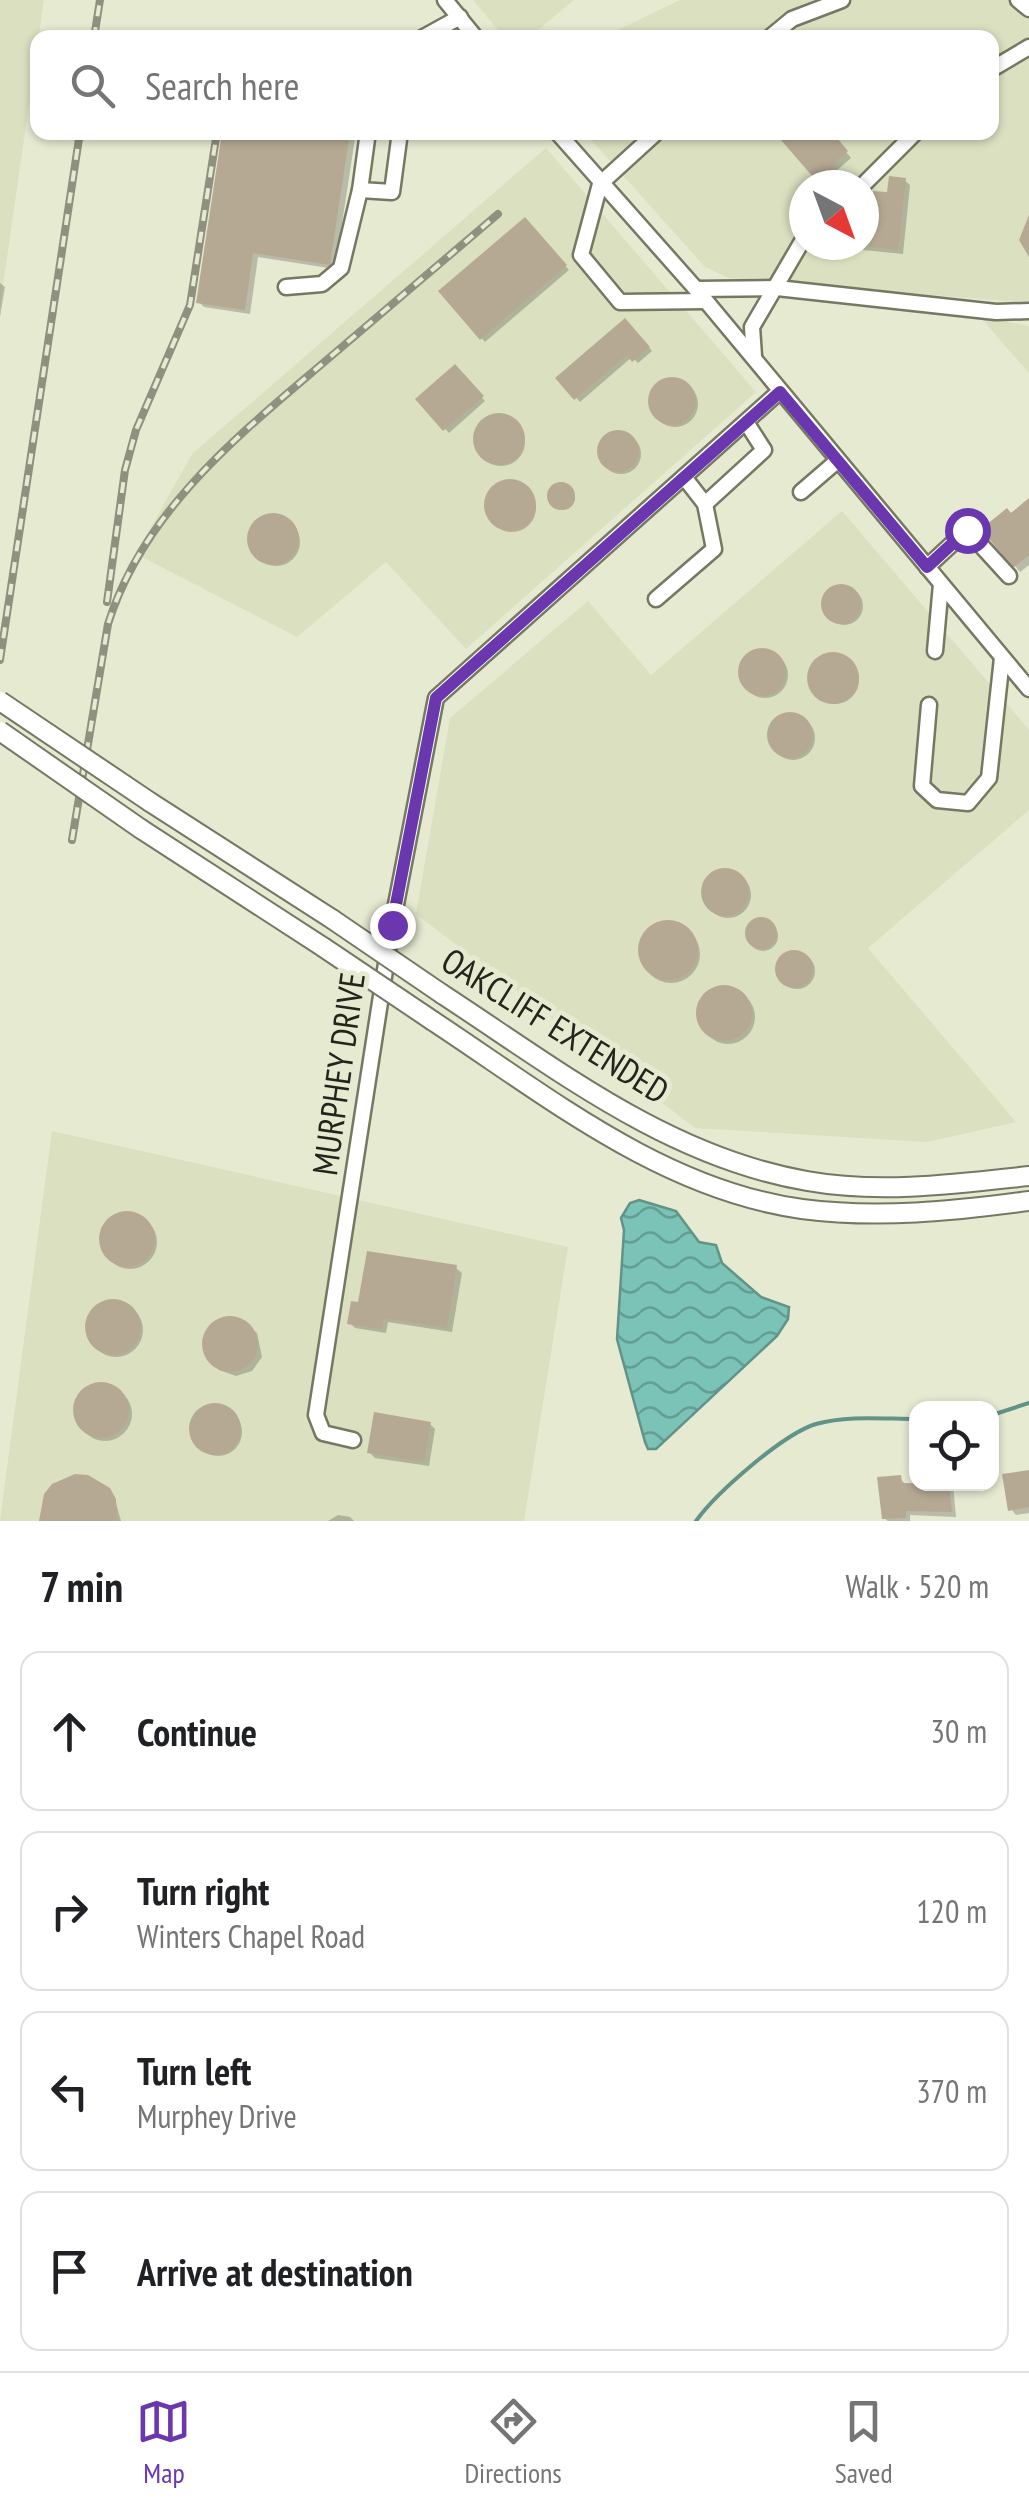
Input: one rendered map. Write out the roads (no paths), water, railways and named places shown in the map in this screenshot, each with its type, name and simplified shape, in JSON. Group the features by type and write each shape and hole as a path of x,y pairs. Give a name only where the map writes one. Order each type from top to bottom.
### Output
{"main road":[{"name":"OAKCLIFF EXTENDED","path":"0,701 629,1117 696,1149 808,1181 870,1187 1029,1176"},
{"name":"OAKCLIFF EXTENDED","path":"0,731 140,828 620,1144 686,1176 799,1208 860,1214 1029,1201"}],"street":[{"path":"445,0 470,30"},
{"path":"779,30 792,19 842,0"},
{"path":"1018,0 1029,9"},
{"path":"437,30 460,18"},
{"path":"999,65 1029,48"},
{"path":"286,286 322,284 341,268 360,190 367,140"},
{"path":"360,190 392,192 399,140"},
{"path":"564,140 696,288 1029,689"},
{"path":"648,140 600,184 582,255 620,302 706,301"},
{"path":"878,170 908,140"},
{"path":"755,362 750,333 792,260"},
{"path":"696,288 777,288 996,312 1029,311"},
{"name":"MURPHEY DRIVE","path":"353,1440 323,1433 316,1415 392,925 436,698 780,392"},
{"path":"705,504 764,450 746,422"},
{"path":"800,492 837,461"},
{"path":"656,599 714,549 705,504 684,477"},
{"path":"927,567 967,530 1010,576"},
{"path":"935,651 941,584"},
{"path":"928,705 922,786 937,800 968,803 989,778 1002,658"}],"water":[{"path":"639,1200 676,1211 699,1242 716,1245 722,1263 761,1297 789,1307 788,1319 777,1336 656,1449 648,1449 645,1442 617,1339 624,1230 621,1218 630,1203"}],"waterway":[{"path":"999,1413 1029,1403"},
{"path":"696,1521 751,1466 802,1430 841,1419 909,1419"}],"railway":[{"path":"95,30 100,0"},
{"path":"0,660 79,140"},
{"path":"107,602 125,470 136,430 190,305 216,140"},
{"path":"72,840 108,624 145,544 199,476 230,445 498,214"}]}
